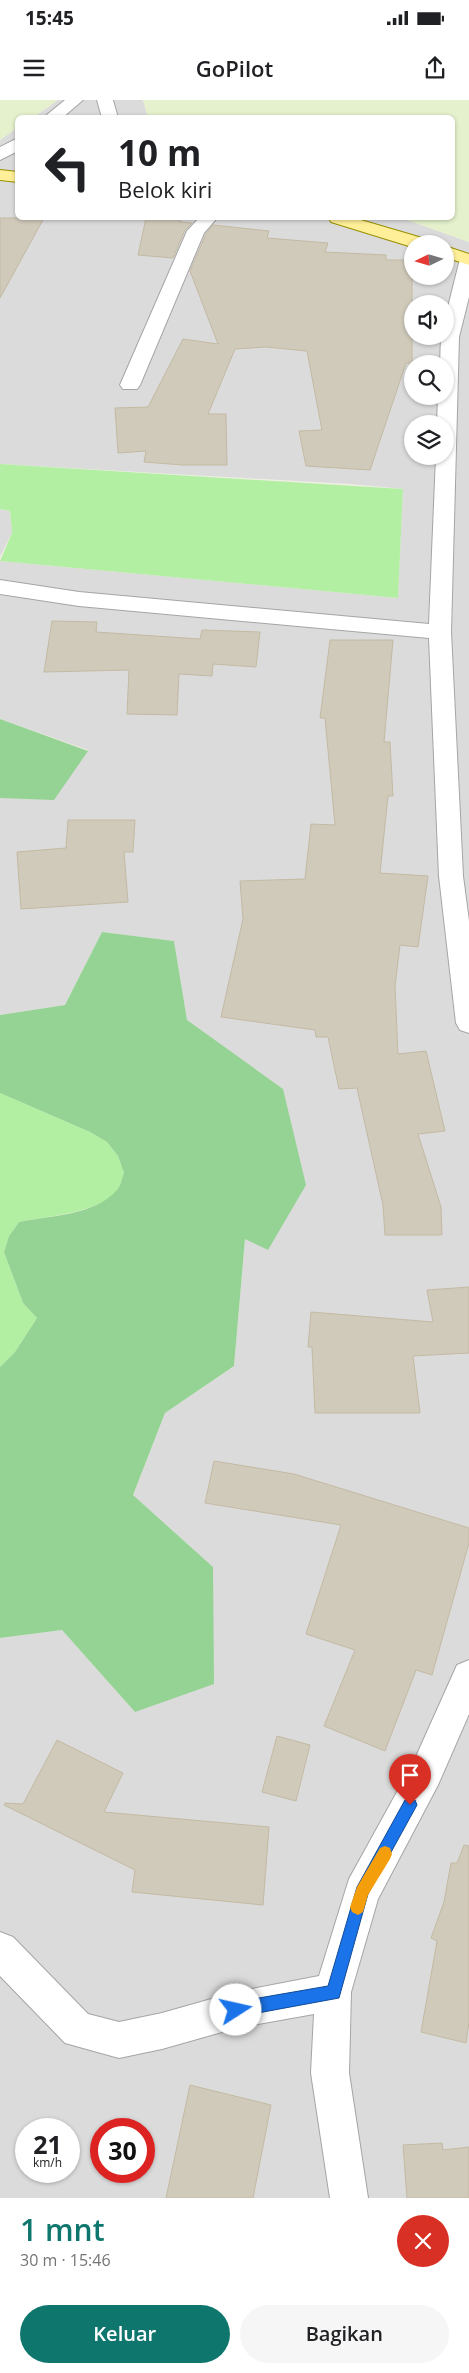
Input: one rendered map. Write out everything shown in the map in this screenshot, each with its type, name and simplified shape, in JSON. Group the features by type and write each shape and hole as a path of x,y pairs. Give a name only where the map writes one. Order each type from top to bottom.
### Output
{"main road":[{"path":"0,175 15,177"},
{"path":"344,220 404,238"},
{"path":"454,254 469,260"}],"street":[{"path":"55,115 75,100"},
{"path":"104,100 109,115"},
{"path":"0,155 15,145"},
{"path":"130,385 196,231 206,220"},
{"path":"469,260 450,337 440,632 451,876 469,1023"},
{"path":"0,587 79,599 440,632"},
{"path":"349,2198 330,2073 333,1992 362,1892 426,1773 469,1676"},
{"path":"0,1950 78,2030 119,2040 162,2031 236,2010 333,1992"}],"shaded area":[{"path":"58,100 143,100 147,115 37,115"},
{"path":"15,129 15,220 408,220 449,235 404,235 404,285 454,285 454,237 469,242 469,2198 0,2198 0,1638 62,1630 135,1712 213,1567 133,1495 165,1413 234,1366 245,1239 283,1089 187,1021 174,941 102,932 65,1005 0,1015 0,798 88,750 0,719 0,561 398,598 403,489 350,484 0,464 0,140"},
{"path":"0,509 10,511 12,533 0,557"}],"green space":[{"path":"0,100 58,100 36,115 15,115 15,129 0,140"},
{"path":"143,100 469,100 469,242 454,235 408,220 455,220 455,115 147,115"},
{"path":"0,464 403,489 398,598 0,561 12,533 10,511 0,509"},
{"path":"0,719 88,751 54,800 0,798"},
{"path":"102,932 174,941 187,1020 283,1089 306,1185 268,1250 245,1239 234,1366 165,1413 133,1495 213,1567 214,1684 135,1712 62,1630 0,1638 0,1367 15,1352 37,1318 23,1303 4,1252 9,1236 19,1222 71,1213 96,1205 107,1199 117,1190 124,1173 118,1156 107,1142 90,1132 0,1093 0,1015 65,1005"},
{"path":"0,1093 90,1132 107,1142 118,1156 124,1173 119,1188 112,1196 101,1203 74,1212 19,1222 9,1236 4,1252 23,1303 37,1318 15,1352 0,1367"}],"building":[{"path":"0,218 43,220 0,298"},
{"path":"146,220 180,220 180,222 192,223 185,230 173,258 138,255"},
{"path":"213,225 269,231 267,238 328,243 325,252 386,255 386,260 404,260 404,285 412,285 412,295 404,295 404,345 412,345 412,355 404,355 404,369 370,470 306,466 299,431 322,430 307,351 266,347 235,349 208,414 226,414 227,465 183,465 144,462 146,451 118,453 115,408 148,407 183,339 218,344 190,271 206,234"},
{"path":"52,621 97,622 96,632 200,639 202,630 260,632 256,667 213,664 212,676 179,674 177,715 127,714 129,670 44,672"},
{"path":"330,640 393,640 384,742 390,742 393,796 388,796 380,873 428,876 418,947 400,945 395,986 398,1054 426,1051 445,1131 418,1134 441,1207 442,1235 385,1235 383,1205 357,1088 339,1089 328,1037 316,1037 315,1030 221,1017 243,919 240,881 305,879 311,824 335,825 325,718 320,718"},
{"path":"68,820 135,820 133,852 124,852 128,902 21,909 17,852 66,848"},
{"path":"469,1287 469,1353 413,1356 420,1413 315,1413 312,1347 308,1347 311,1312 433,1322 427,1290"},
{"path":"214,1461 294,1474 469,1528 469,1543 432,1675 416,1670 385,1751 324,1726 355,1650 306,1634 341,1525 205,1503"},
{"path":"277,1736 310,1745 296,1801 262,1792"},
{"path":"57,1740 123,1773 104,1812 269,1827 263,1905 132,1892 135,1870 4,1805 5,1803 23,1804"},
{"path":"464,1845 469,1846 469,2022 466,2043 421,2032 437,1941 431,1938 444,1902 451,1863 457,1863"},
{"path":"190,2085 271,2105 253,2198 166,2198"},
{"path":"442,2143 443,2150 469,2147 469,2198 407,2198 403,2145"}],"slow traffic":[{"path":"358,1907 362,1892 385,1854"}],"route":[{"path":"236,2010 333,1992 362,1892 410,1805"}]}
